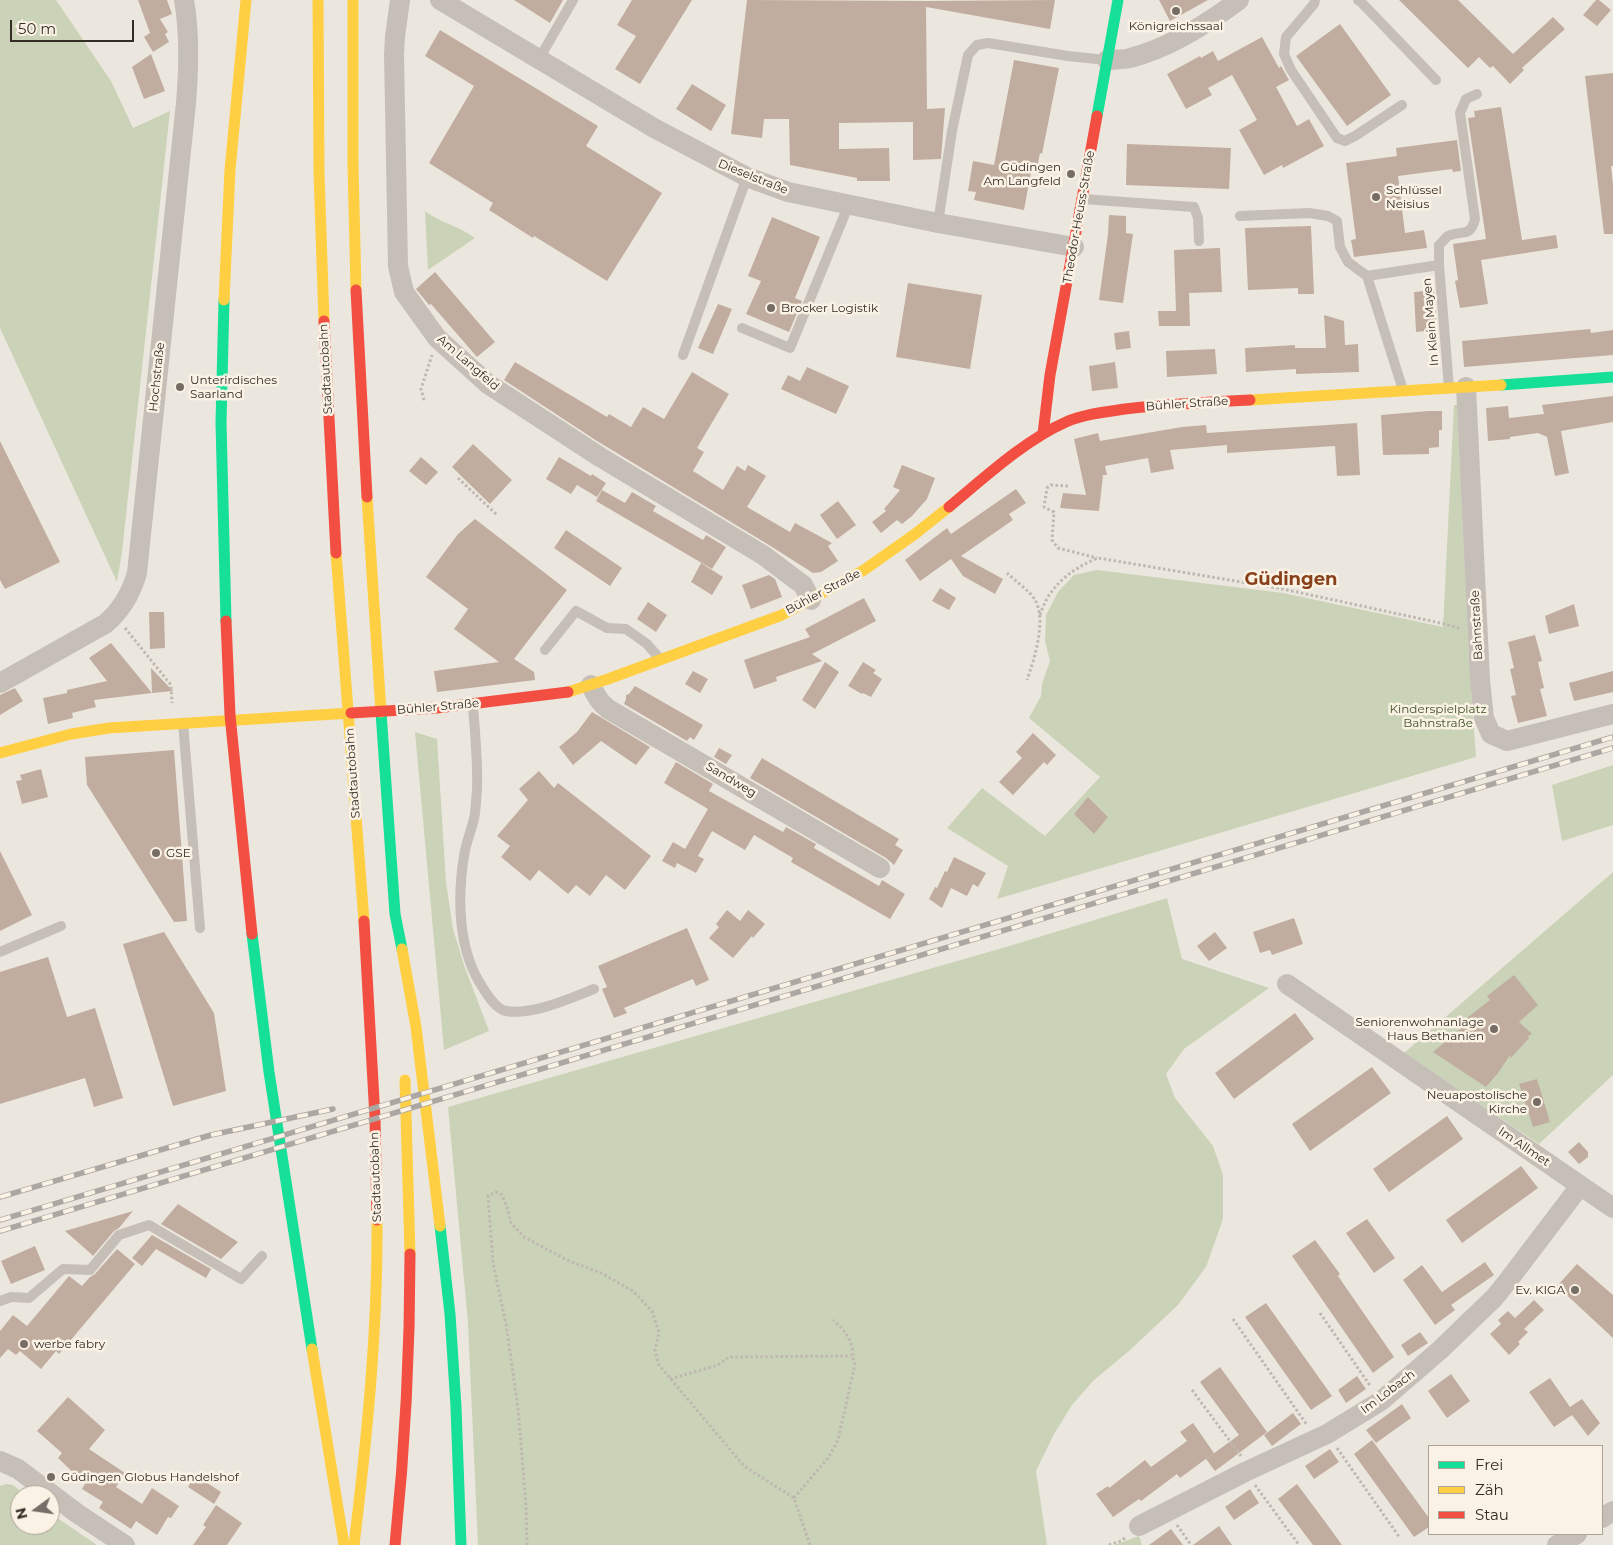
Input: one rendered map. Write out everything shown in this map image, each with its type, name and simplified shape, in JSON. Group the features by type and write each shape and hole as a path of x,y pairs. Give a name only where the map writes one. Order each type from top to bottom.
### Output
{"main road":[{"path":"246,0 230,170 224,276 221,423 223,550 230,715 239,829 261,1014 285,1181 344,1545"},
{"name":"Stadtautobahn","path":"318,0 322,282 327,402 371,1040 376,1155 377,1258 372,1380 367,1447 354,1545"},
{"path":"353,0 353,154 361,406 401,1011"},
{"name":"Theodor-Heuss-Straße","path":"1043,434 1050,375 1118,0"},
{"name":"Bühler Straße","path":"0,753 71,734 109,728 473,705 559,694 591,685 782,614 810,600 864,570 915,534 1004,462 1043,434 1066,422 1094,413 1147,406 1404,392 1613,377"},
{"path":"395,914 416,1027 450,1314 456,1407 461,1545"},
{"path":"395,1545 401,1487 407,1388 409,1276 408,1147 404,1070"}],"street":[{"name":"Hochstraße","path":"0,683 105,624 115,616 127,601 137,573 187,88 188,31 184,0"},
{"name":"Am Langfeld","path":"400,0 394,54 398,266 404,292 437,338 488,384 600,457 763,555 803,585 810,600"},
{"name":"Dieselstraße","path":"440,0 654,128 747,177 788,192 938,223 1074,247"},
{"path":"1107,60 1129,58 1164,46 1218,16 1239,0"},
{"name":"Bahnstraße","path":"1458,388 1484,718 1491,734 1507,741 1613,714"},
{"name":"Sandweg","path":"591,685 595,696 608,709 880,868"},
{"name":"Im Allmet","path":"1287,984 1613,1208"},
{"name":"Im Lobach","path":"1139,1526 1321,1436 1381,1401 1433,1356 1488,1304 1580,1186"},
{"path":"0,1461 17,1469 78,1514 125,1545"},
{"path":"1557,1545 1574,1535"}],"lane":[{"path":"539,59 573,0"},
{"path":"1314,0 1314,4 1286,38 1284,54 1291,70 1337,138 1345,141 1356,136 1402,105"},
{"path":"1358,0 1436,80"},
{"path":"938,223 956,112 968,55 977,45 988,43 1068,56 1107,60"},
{"path":"1439,265 1439,245 1448,236 1467,233 1473,228 1475,220 1460,113 1466,99 1477,94"},
{"path":"683,355 747,177"},
{"path":"1082,199 1194,207 1198,218 1199,241"},
{"path":"742,328 790,348 849,204"},
{"path":"1240,216 1308,214 1328,216 1337,221 1340,247 1348,262 1367,276 1404,392"},
{"name":"In Klein Mayen","path":"1367,276 1439,265 1458,388"},
{"path":"544,650 576,611 607,628 626,630 646,644 660,660"},
{"path":"473,705 477,788 474,818 464,855 460,897 462,927 470,964 486,994 494,1004 505,1011 547,1007 594,989"},
{"path":"178,723 200,928"},
{"path":"0,952 61,926"},
{"path":"0,1301 11,1297 29,1298 63,1269 90,1270 119,1235 149,1225 241,1279 262,1256"}],"path":[{"path":"424,400 421,389 437,338"},
{"path":"458,478 497,515"},
{"path":"1068,486 1051,485 1047,488 1044,507 1054,512 1052,540 1058,548 1098,558 1284,589 1446,624 1478,636"},
{"path":"1027,680 1037,648 1040,615 1047,597 1067,575 1083,564 1098,558"},
{"path":"1007,573 1035,600 1040,615"},
{"path":"115,616 171,685 178,723"},
{"path":"527,1545 526,1506 521,1464 518,1408 506,1324 492,1263 488,1196 496,1192 502,1196 511,1223 524,1237 569,1261 601,1273 633,1291 652,1311 659,1332 655,1351 659,1365 744,1466 794,1498 810,1545"},
{"path":"1320,1313 1381,1401"},
{"path":"1233,1319 1400,1538"},
{"path":"794,1498 828,1458 838,1440 855,1364 852,1356 852,1347 848,1338 841,1327 833,1320"},
{"path":"670,1378 718,1365 729,1357 852,1356"},
{"path":"1192,1390 1299,1545"},
{"path":"1168,1513 1191,1545"}],"green space":[{"path":"0,0 56,0 111,81 133,128 170,111 122,552 117,582 0,328"},
{"path":"425,211 475,238 428,270"},
{"name":"Kinderspielplatz Bahnstraße","path":"1454,405 1457,405 1469,658 1476,757 997,899 1008,866 947,828 982,788 1045,836 1100,777 1029,718 1041,696 1042,684 1050,661 1045,641 1046,615 1058,592 1074,575 1097,570 1283,593 1443,627"},
{"path":"415,732 437,739 446,882 453,929 464,965 489,1031 444,1050"},
{"path":"1613,765 1613,825 1562,841 1552,785"},
{"path":"1613,872 1613,1075 1539,1144 1404,1053"},
{"path":"1167,898 1182,959 1269,988 1184,1049 1166,1074 1175,1098 1213,1146 1223,1175 1223,1219 1206,1267 1178,1305 1129,1351 1094,1380 1072,1405 1054,1434 1036,1471 1047,1545 478,1545 468,1323 448,1107 1006,947"},
{"path":"6,1484 13,1485 10,1485 10,1535 60,1535 60,1520 97,1545 0,1545 0,1486"},
{"path":"1139,1536 1142,1545 1114,1545"}],"building":[{"path":"138,0 167,0 172,14 160,19 168,32 165,34 169,42 153,52 144,37 150,33"},
{"path":"514,0 563,0 550,23"},
{"path":"632,0 692,0 640,84 615,69 636,36 617,25"},
{"path":"747,0 1055,0 1050,29 926,7 927,109 945,108 941,159 913,160 913,122 839,123 839,149 889,148 890,181 857,181 857,178 790,165 789,119 764,119 762,138 731,134"},
{"name":"Königreichssaal","path":"1159,0 1208,0 1170,21"},
{"path":"1399,0 1458,0 1513,54 1553,17 1565,29 1522,68 1524,70 1510,84 1493,66 1490,68 1479,57 1468,68"},
{"path":"1596,0 1599,0 1611,10 1597,26 1583,15"},
{"path":"1340,24 1391,95 1347,126 1296,56"},
{"path":"440,30 598,126 586,146 662,193 607,281 489,210 493,203 429,163 474,86 425,56"},
{"path":"1262,37 1279,68 1281,66 1289,80 1276,87 1297,126 1309,119 1324,146 1283,168 1282,165 1264,175 1239,130 1257,120 1232,75 1208,88 1212,95 1186,109 1167,74 1213,51 1218,61"},
{"path":"151,54 165,91 144,99 132,67"},
{"path":"1014,60 1059,68 1042,154 1040,153 1036,173 1031,172 1024,210 974,200 976,192 968,191 973,161 994,165"},
{"path":"1613,73 1613,166 1611,166 1613,234 1604,234 1585,76"},
{"path":"692,84 726,105 711,131 676,109"},
{"path":"1501,107 1522,240 1556,235 1558,248 1481,260 1488,304 1460,308 1455,281 1458,280 1453,244 1486,239 1468,118 1475,117 1474,111"},
{"name":"Schlüssel Neisius","path":"1457,140 1461,171 1453,172 1452,169 1398,176 1405,233 1424,230 1427,248 1354,257 1351,240 1356,239 1346,163 1397,156 1396,148"},
{"path":"1127,144 1231,148 1229,189 1126,185"},
{"path":"1109,215 1126,216 1126,233 1133,234 1123,303 1099,300"},
{"path":"772,217 820,237 795,298 802,301 789,332 746,314 761,281 748,276"},
{"path":"1311,226 1314,294 1298,294 1298,288 1248,290 1245,228"},
{"path":"1220,248 1222,292 1189,293 1190,326 1159,326 1158,311 1176,311 1174,250"},
{"path":"435,272 495,342 477,357 416,289"},
{"path":"908,283 982,295 970,369 896,357"},
{"path":"1434,290 1437,330 1416,332 1414,292"},
{"path":"718,304 732,309 713,354 698,348"},
{"path":"1324,315 1344,321 1345,345 1358,344 1359,372 1296,374 1296,369 1246,372 1245,348 1295,345 1295,348 1326,348"},
{"path":"1590,329 1591,333 1613,330 1613,355 1464,367 1462,341"},
{"path":"1129,331 1131,348 1116,350 1114,333"},
{"path":"1215,349 1217,374 1167,377 1166,351"},
{"path":"515,362 607,417 609,414 631,427 643,407 664,419 692,372 729,394 697,448 704,452 693,471 723,490 737,466 745,471 748,465 766,476 747,507 790,532 795,523 832,543 828,546 838,561 821,572 813,573 597,441 504,380"},
{"path":"1115,362 1118,388 1092,391 1089,366"},
{"path":"807,367 849,386 836,414 781,389 788,375 800,381"},
{"path":"1613,396 1613,422 1561,431 1569,473 1555,476 1547,437 1538,433 1510,437 1510,439 1488,441 1486,408 1508,406 1509,418 1544,414 1542,405"},
{"path":"1442,411 1442,430 1439,430 1439,447 1429,448 1429,454 1383,455 1381,415"},
{"path":"1357,423 1360,475 1337,476 1335,446 1227,453 1227,445 1170,450 1174,469 1151,473 1148,458 1105,466 1107,475 1103,475 1099,511 1060,508 1063,493 1086,495 1074,439 1098,433 1100,441 1182,427 1206,425 1207,433"},
{"path":"0,441 60,562 5,589 0,580"},
{"path":"473,444 512,480 490,504 452,467"},
{"path":"421,457 438,472 426,485 409,471"},
{"path":"559,457 606,483 597,497 577,485 571,494 546,479"},
{"path":"902,465 935,478 927,499 912,516 902,524 897,520 881,533 872,522 886,511 884,509 900,490 893,487"},
{"path":"1016,489 1026,503 1009,514 1013,520 961,556 1003,579 995,594 963,576 951,559 920,581 905,560 947,528 951,534"},
{"path":"602,490 625,503 632,492 656,506 653,511 703,540 706,535 726,547 712,569 596,501"},
{"path":"838,501 856,525 837,539 820,515"},
{"path":"475,519 567,590 514,659 534,672 535,680 437,692 434,671 499,662 454,629 468,609 426,577 458,534"},
{"path":"566,530 622,568 610,586 554,548"},
{"path":"701,563 723,577 712,595 691,582"},
{"path":"769,575 775,579 782,597 751,609 742,585"},
{"path":"940,588 956,598 949,610 932,601"},
{"path":"864,598 876,621 812,654 822,661 776,677 777,681 754,689 744,660 810,637 805,629"},
{"path":"648,602 667,615 656,632 637,619"},
{"path":"1574,604 1579,626 1549,634 1545,616"},
{"path":"149,612 164,612 165,648 150,649"},
{"path":"1535,635 1542,661 1538,662 1544,688 1540,689 1547,716 1518,723 1511,696 1516,695 1510,669 1514,668 1508,642"},
{"path":"111,643 152,693 94,700 96,707 72,713 73,718 48,724 43,698 67,693 67,690 107,681 89,658"},
{"path":"825,662 839,672 815,709 802,700"},
{"path":"863,662 876,670 873,673 882,679 871,697 848,686"},
{"path":"151,668 173,691 152,693"},
{"path":"693,671 708,679 700,693 685,684"},
{"path":"1613,671 1613,692 1574,701 1569,683"},
{"path":"635,686 703,725 694,740 690,737 687,741 624,704 626,695"},
{"path":"15,688 23,701 0,715 0,695"},
{"path":"592,712 650,747 636,765 601,741 573,765 559,747 577,732"},
{"path":"1033,733 1056,755 1047,765 1044,762 1013,795 999,782 1022,758 1016,752"},
{"path":"719,748 732,755 726,764 714,757"},
{"name":"GSE","path":"174,750 187,921 174,922 87,785 85,757"},
{"path":"762,758 899,839 895,845 903,850 894,865 886,858 750,778"},
{"path":"676,762 713,784 709,791 783,832 786,827 816,844 814,848 879,886 882,880 905,894 890,919 791,862 793,858 754,835 745,850 712,831 698,856 704,859 696,873 677,863 675,868 662,861 673,842 685,849 708,809 664,783"},
{"path":"41,769 48,797 22,804 16,781 22,780 20,775"},
{"path":"539,771 554,788 558,783 651,856 625,890 606,875 590,896 576,885 568,894 539,870 530,881 501,857 510,846 497,836 528,800 519,789"},
{"path":"1088,797 1108,817 1094,834 1074,814"},
{"path":"0,851 32,915 0,931"},
{"path":"954,857 986,873 978,887 973,884 967,896 951,888 942,908 929,899 945,871 947,872"},
{"path":"727,910 740,921 748,910 765,924 733,958 709,938 719,927 716,924"},
{"path":"1294,918 1303,944 1272,955 1270,950 1260,953 1253,932"},
{"path":"687,928 709,980 696,986 693,979 624,1008 627,1013 614,1018 602,989 607,987 598,966"},
{"path":"164,932 214,1013 226,1091 173,1106 123,944"},
{"path":"1215,932 1227,948 1209,961 1197,946"},
{"path":"48,957 67,1017 95,1008 123,1098 94,1107 85,1078 0,1104 0,972"},
{"name":"Seniorenwohnanlage Haus Bethanien","path":"1514,975 1538,1005 1519,1022 1532,1034 1528,1036 1529,1038 1511,1058 1510,1055 1486,1087 1433,1052 1466,1024 1463,1021 1490,1000 1487,996"},
{"path":"1295,1013 1314,1039 1234,1099 1215,1073"},
{"path":"1372,1067 1391,1093 1310,1151 1292,1124"},
{"name":"Neuapostolische Kirche","path":"1537,1079 1550,1122 1533,1127 1519,1084"},
{"path":"1447,1116 1463,1139 1389,1192 1373,1169"},
{"path":"1579,1142 1588,1152 1588,1157 1579,1164 1568,1152"},
{"path":"1521,1166 1538,1188 1462,1243 1446,1220"},
{"path":"178,1204 238,1242 221,1259 161,1224"},
{"path":"133,1211 93,1256 65,1231"},
{"path":"1367,1219 1395,1258 1374,1273 1346,1233"},
{"path":"152,1235 211,1269 206,1278 156,1249 142,1266 132,1258"},
{"path":"1315,1240 1340,1274 1338,1276 1394,1357 1373,1373 1292,1256"},
{"path":"35,1246 45,1270 11,1284 1,1261"},
{"path":"117,1249 135,1264 59,1354 56,1351 41,1369 20,1351 16,1355 8,1349 0,1358 0,1331 13,1315 27,1326 69,1276 82,1286"},
{"path":"1485,1262 1494,1275 1451,1305 1455,1310 1435,1325 1403,1280 1422,1265 1442,1292"},
{"name":"Ev. KIGA","path":"1577,1264 1613,1295 1613,1338 1557,1286"},
{"path":"1534,1300 1544,1310 1524,1329 1528,1332 1509,1355 1490,1334 1501,1324 1498,1320 1508,1311 1515,1318"},
{"path":"1266,1303 1332,1396 1311,1410 1245,1317"},
{"path":"1420,1332 1428,1343 1408,1356 1401,1345"},
{"path":"1220,1367 1267,1432 1215,1471 1206,1459 1239,1435 1200,1382"},
{"path":"1451,1374 1470,1401 1447,1418 1428,1391"},
{"path":"1357,1376 1366,1389 1346,1403 1338,1390"},
{"path":"1550,1378 1570,1407 1582,1399 1600,1423 1588,1436 1572,1415 1554,1427 1529,1392"},
{"path":"68,1397 105,1430 89,1449 125,1473 116,1487 142,1504 152,1488 179,1506 171,1518 168,1517 157,1535 136,1521 131,1529 99,1508 103,1502 82,1489 85,1484 58,1458 62,1453 37,1431"},
{"path":"1402,1404 1411,1418 1376,1443 1366,1430"},
{"path":"1293,1413 1301,1424 1272,1446 1264,1435"},
{"path":"1193,1423 1214,1453 1180,1478 1177,1474 1141,1501 1139,1499 1113,1517 1096,1494 1108,1486 1109,1488 1145,1460 1151,1467 1187,1441 1180,1432"},
{"path":"1372,1440 1428,1517 1428,1528 1414,1537 1354,1454"},
{"path":"1330,1449 1339,1462 1314,1479 1305,1466"},
{"path":"195,1475 221,1492 214,1504 188,1487"},
{"path":"1297,1484 1342,1545 1313,1545 1278,1499"},
{"path":"1250,1489 1259,1503 1234,1520 1225,1507"},
{"path":"216,1505 242,1523 227,1545 193,1545 206,1527 203,1525"},
{"path":"1219,1526 1232,1545 1193,1545"},
{"path":"1171,1529 1183,1545 1149,1545"}],"railway":[{"path":"0,1220 1613,737"},
{"path":"0,1231 1613,748"},
{"path":"0,1197 211,1135 333,1109"}],"traffic: fast":[{"path":"1097,116 1118,0"},
{"path":"224,300 221,423 226,621"},
{"path":"1501,385 1613,377"},
{"path":"381,712 395,914 402,949"},
{"path":"252,934 269,1072 312,1349"},
{"path":"440,1226 450,1314 456,1407 461,1545"}],"traffic: slow":[{"path":"224,300 230,170 246,0"},
{"path":"318,0 319,173 324,321"},
{"path":"353,0 353,164 356,290"},
{"path":"1250,400 1501,385"},
{"path":"367,497 381,712"},
{"path":"568,692 782,615 864,570 949,507"},
{"path":"336,553 364,921"},
{"path":"0,753 71,734 109,728 351,713"},
{"path":"402,949 416,1027 440,1226"},
{"path":"405,1080 410,1254"},
{"path":"354,1545 374,1342 377,1220"},
{"path":"312,1349 344,1545"}],"traffic: jam":[{"path":"1043,434 1050,375 1097,116"},
{"path":"356,290 367,497"},
{"path":"324,321 336,553"},
{"path":"949,507 1020,449 1073,419 1140,407 1250,400"},
{"path":"226,621 230,715 252,934"},
{"path":"351,713 437,708 568,692"},
{"path":"364,921 375,1118 377,1220"},
{"path":"395,1545 406,1400 410,1254"}],"place":[{"name":"Königreichssaal","path":"1176,11"},
{"name":"Güdingen Am Langfeld","path":"1071,174"},
{"name":"Schlüssel Neisius","path":"1376,197"},
{"name":"Brocker Logistik","path":"771,308"},
{"name":"Unterirdisches Saarland","path":"180,387"},
{"name":"GSE","path":"156,853"},
{"name":"Seniorenwohnanlage Haus Bethanien","path":"1494,1029"},
{"name":"Neuapostolische Kirche","path":"1537,1102"},
{"name":"Ev. KIGA","path":"1575,1290"},
{"name":"werbe fabry","path":"24,1344"},
{"name":"Güdingen Globus Handelshof","path":"51,1477"}],"district":[{"name":"Güdingen","path":"1291,580"}]}
